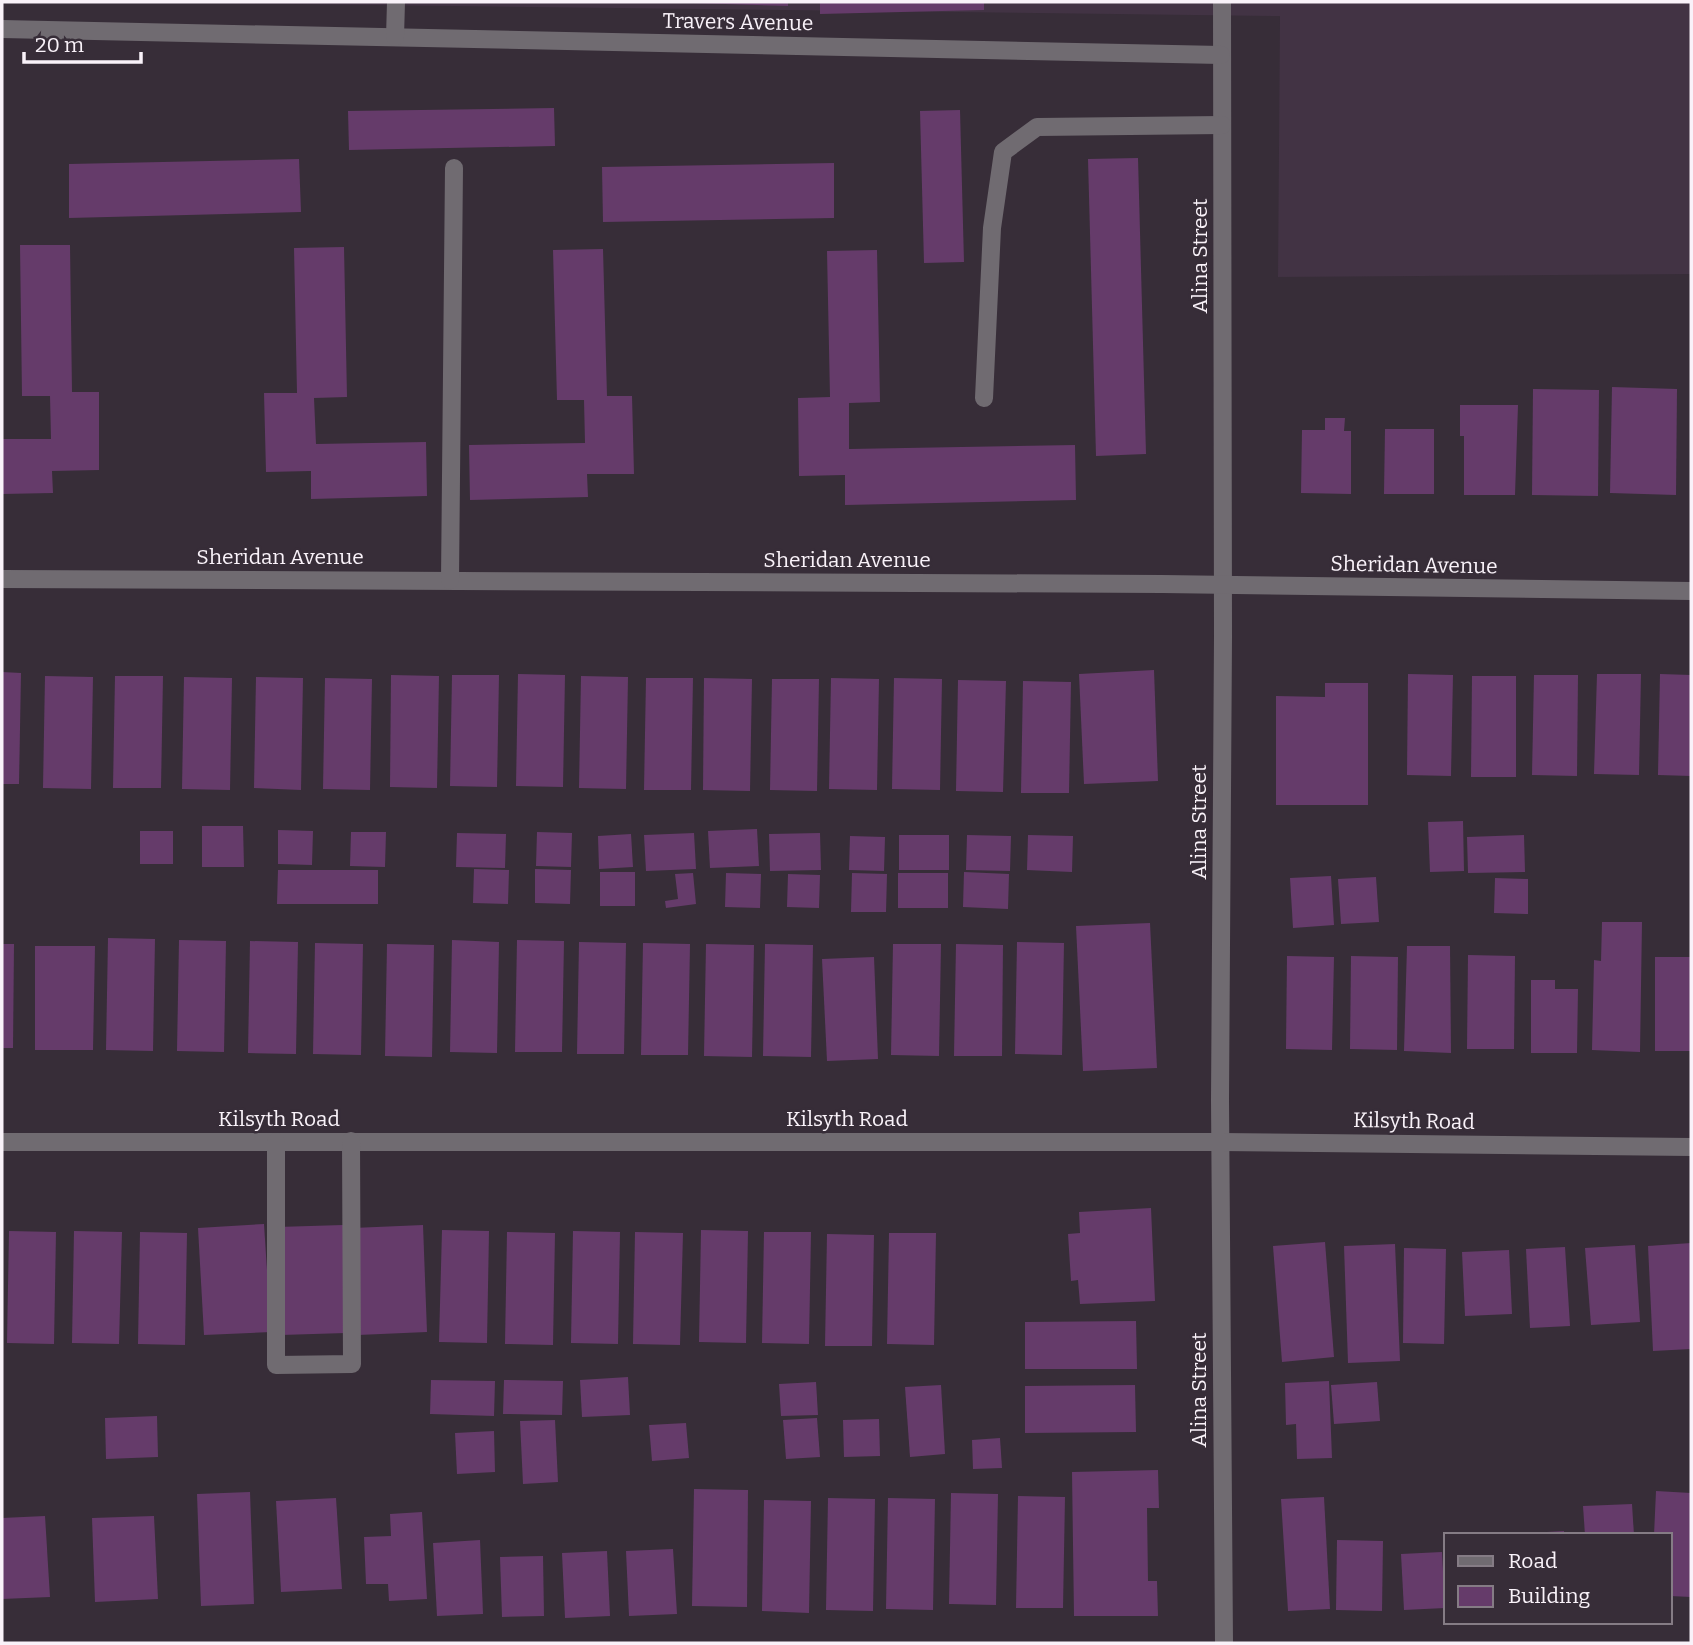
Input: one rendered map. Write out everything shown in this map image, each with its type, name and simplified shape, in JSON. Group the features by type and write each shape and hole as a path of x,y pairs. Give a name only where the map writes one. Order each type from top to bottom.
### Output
{"street":[{"path":"395,37 396,2"},
{"name":"Alina Street","path":"1222,2 1220,1142 1223,1643"},
{"name":"Travers Avenue","path":"2,29 1221,55"},
{"path":"984,398 992,228 1003,152 1037,127 1222,125"},
{"path":"450,580 454,168"},
{"name":"Sheridan Avenue","path":"2,579 1223,585 1691,591"},
{"path":"276,1142 276,1365 352,1364 351,1141"},
{"name":"Kilsyth Road","path":"2,1142 1220,1142 1691,1146"}],"shaded area":[{"path":"121,2 1691,2 1691,274 1278,277 1280,16"}],"building":[{"path":"662,2 788,2 788,6"},
{"path":"820,2 984,2 984,10 820,14"},
{"path":"554,108 555,146 349,150 348,111"},
{"path":"960,110 964,262 924,263 920,111"},
{"path":"1138,158 1146,454 1096,456 1088,159"},
{"path":"299,159 301,212 69,218 69,164"},
{"path":"834,163 834,218 603,222 602,167"},
{"path":"20,245 70,245 72,392 99,392 99,470 52,471 53,493 2,494 2,439 51,439 50,396 22,396"},
{"path":"344,247 347,397 314,398 316,444 426,442 427,496 311,499 311,471 266,472 264,393 297,393 294,248"},
{"path":"603,249 607,396 632,396 634,474 587,474 588,497 470,500 469,445 585,443 584,400 557,400 553,250"},
{"path":"877,250 880,402 849,403 849,449 1075,445 1076,500 845,505 845,475 799,476 798,398 830,397 827,251"},
{"path":"1612,387 1677,389 1676,495 1610,493"},
{"path":"1533,389 1599,390 1598,496 1532,495"},
{"path":"1460,405 1518,405 1515,495 1464,495 1464,436 1460,436"},
{"path":"1325,418 1345,418 1344,431 1351,431 1351,494 1301,493 1302,430 1325,430"},
{"path":"1385,429 1434,429 1434,494 1384,494"},
{"path":"1154,670 1158,781 1084,784 1079,674"},
{"path":"2,672 21,673 19,784 2,784"},
{"path":"518,674 565,675 563,787 516,786"},
{"path":"1408,674 1453,675 1451,776 1407,775"},
{"path":"1597,674 1641,674 1639,775 1594,774"},
{"path":"1660,674 1691,675 1691,776 1658,775"},
{"path":"391,675 439,676 437,788 390,787"},
{"path":"452,675 499,675 497,787 450,786"},
{"path":"1534,675 1578,675 1577,776 1532,775"},
{"path":"45,676 93,677 91,789 43,788"},
{"path":"115,676 163,676 161,788 113,788"},
{"path":"581,676 628,677 626,789 579,788"},
{"path":"1472,676 1516,676 1516,777 1471,777"},
{"path":"184,677 232,678 230,790 182,789"},
{"path":"256,677 303,678 301,790 254,788"},
{"path":"325,678 372,679 370,790 323,789"},
{"path":"646,678 693,678 691,790 644,790"},
{"path":"704,678 752,679 750,791 703,790"},
{"path":"831,678 879,679 877,790 829,789"},
{"path":"894,678 942,679 940,790 892,789"},
{"path":"772,679 819,679 817,791 770,790"},
{"path":"958,680 1006,681 1003,792 956,791"},
{"path":"1023,681 1071,682 1069,793 1021,793"},
{"path":"1325,683 1368,683 1368,805 1276,805 1276,696 1325,697"},
{"path":"1463,821 1464,871 1430,872 1428,822"},
{"path":"202,826 243,826 244,867 202,867"},
{"path":"757,829 759,866 710,868 708,831"},
{"path":"278,830 313,831 312,865 278,864"},
{"path":"140,831 173,831 173,864 140,864"},
{"path":"351,832 386,832 385,867 350,866"},
{"path":"537,832 572,833 571,867 536,866"},
{"path":"457,833 506,834 505,868 456,867"},
{"path":"694,833 696,869 646,871 644,835"},
{"path":"820,833 821,870 770,871 769,834"},
{"path":"631,834 633,867 599,869 598,836"},
{"path":"899,835 949,835 949,870 899,870"},
{"path":"967,835 1011,836 1010,871 966,870"},
{"path":"1028,835 1073,836 1072,872 1027,870"},
{"path":"1524,835 1525,872 1468,873 1467,837"},
{"path":"850,836 885,837 884,871 849,870"},
{"path":"474,869 509,870 508,904 473,903"},
{"path":"535,869 571,870 570,904 535,903"},
{"path":"278,870 378,870 378,904 277,904"},
{"path":"600,872 635,872 635,906 600,906"},
{"path":"964,872 1009,874 1008,909 963,907"},
{"path":"693,873 696,904 666,908 665,901 678,899 675,874"},
{"path":"726,873 761,874 760,908 725,907"},
{"path":"852,873 887,874 886,912 851,912"},
{"path":"898,873 948,873 948,908 898,908"},
{"path":"788,874 820,875 819,908 787,907"},
{"path":"1331,876 1334,925 1293,928 1290,878"},
{"path":"1376,877 1379,922 1341,924 1338,879"},
{"path":"1495,878 1528,879 1528,914 1494,913"},
{"path":"1602,922 1642,922 1640,1052 1592,1050 1594,960 1601,961"},
{"path":"1150,923 1157,1068 1083,1071 1076,926"},
{"path":"108,938 155,939 153,1051 106,1050"},
{"path":"179,940 226,941 224,1052 177,1051"},
{"path":"452,940 499,942 497,1053 450,1052"},
{"path":"517,940 564,941 562,1052 515,1052"},
{"path":"250,941 298,942 296,1054 248,1053"},
{"path":"579,942 626,943 624,1054 577,1054"},
{"path":"1017,942 1064,943 1062,1055 1015,1054"},
{"path":"315,943 363,944 361,1055 313,1054"},
{"path":"643,943 690,944 688,1055 641,1055"},
{"path":"2,944 14,944 13,1048 2,1048"},
{"path":"387,944 434,945 432,1057 385,1056"},
{"path":"706,944 754,945 752,1057 704,1056"},
{"path":"765,944 813,945 811,1057 763,1056"},
{"path":"893,944 941,944 939,1056 891,1055"},
{"path":"956,944 1003,945 1002,1056 954,1056"},
{"path":"35,946 95,946 93,1050 35,1050"},
{"path":"1407,946 1450,946 1451,1053 1404,1051"},
{"path":"1468,955 1515,956 1514,1049 1467,1049"},
{"path":"1287,956 1334,957 1332,1050 1286,1049"},
{"path":"1351,956 1398,957 1397,1050 1350,1049"},
{"path":"874,957 878,1059 827,1061 822,959"},
{"path":"1655,957 1691,957 1691,1051 1655,1051"},
{"path":"1531,980 1555,980 1555,989 1578,989 1577,1053 1531,1053"},
{"path":"1151,1208 1155,1301 1080,1304 1078,1280 1071,1281 1068,1234 1080,1233 1079,1212"},
{"path":"264,1224 271,1332 204,1335 198,1228"},
{"path":"343,1225 346,1333 281,1335 277,1227"},
{"path":"423,1225 427,1332 358,1335 353,1228"},
{"path":"442,1230 489,1231 487,1343 439,1342"},
{"path":"701,1230 748,1231 746,1343 699,1342"},
{"path":"9,1231 56,1232 54,1344 7,1343"},
{"path":"74,1231 122,1232 119,1344 72,1343"},
{"path":"573,1231 620,1232 618,1344 571,1343"},
{"path":"140,1232 187,1233 185,1345 138,1344"},
{"path":"507,1232 555,1233 553,1345 505,1344"},
{"path":"635,1232 683,1233 680,1345 633,1344"},
{"path":"764,1232 811,1232 809,1344 762,1343"},
{"path":"889,1233 936,1233 934,1345 887,1344"},
{"path":"827,1234 874,1235 872,1346 825,1346"},
{"path":"1325,1242 1334,1357 1282,1362 1273,1246"},
{"path":"1691,1243 1691,1349 1653,1351 1648,1246"},
{"path":"1395,1244 1400,1361 1348,1363 1344,1246"},
{"path":"1635,1245 1640,1322 1591,1325 1585,1248"},
{"path":"1565,1247 1570,1326 1530,1328 1526,1249"},
{"path":"1404,1248 1446,1249 1444,1344 1403,1343"},
{"path":"1509,1250 1512,1314 1465,1316 1462,1252"},
{"path":"1136,1321 1137,1369 1025,1369 1025,1322"},
{"path":"628,1377 630,1415 582,1417 580,1380"},
{"path":"431,1380 495,1381 494,1416 430,1414"},
{"path":"504,1380 563,1381 562,1415 503,1414"},
{"path":"1329,1381 1332,1458 1297,1459 1296,1424 1286,1425 1285,1383"},
{"path":"816,1382 818,1415 781,1416 779,1384"},
{"path":"1377,1382 1380,1421 1334,1424 1331,1385"},
{"path":"941,1385 945,1454 910,1457 905,1387"},
{"path":"1135,1385 1136,1432 1025,1433 1025,1386"},
{"path":"157,1416 158,1457 106,1459 105,1418"},
{"path":"817,1418 820,1457 786,1459 783,1420"},
{"path":"879,1419 880,1456 844,1457 843,1420"},
{"path":"555,1420 558,1482 523,1484 520,1421"},
{"path":"686,1423 689,1458 652,1461 649,1425"},
{"path":"494,1431 495,1472 457,1474 455,1433"},
{"path":"1000,1438 1002,1468 973,1469 972,1440"},
{"path":"1158,1470 1159,1508 1147,1508 1148,1581 1157,1581 1158,1616 1074,1616 1072,1472"},
{"path":"694,1489 748,1490 747,1607 692,1606"},
{"path":"1656,1491 1691,1493 1691,1597 1672,1596 1672,1533 1654,1533"},
{"path":"250,1492 254,1604 201,1606 197,1494"},
{"path":"951,1493 998,1494 996,1605 949,1604"},
{"path":"1018,1496 1065,1497 1063,1608 1016,1608"},
{"path":"1324,1497 1330,1609 1288,1611 1281,1499"},
{"path":"336,1498 342,1589 281,1592 276,1501"},
{"path":"828,1498 875,1499 873,1611 826,1610"},
{"path":"888,1498 935,1499 933,1610 886,1609"},
{"path":"764,1500 811,1501 809,1613 762,1611"},
{"path":"1632,1504 1634,1533 1585,1533 1583,1506"},
{"path":"422,1512 427,1599 389,1601 388,1584 366,1584 364,1537 391,1536 390,1514"},
{"path":"45,1516 50,1597 2,1599 2,1518"},
{"path":"154,1516 158,1599 95,1602 92,1518"},
{"path":"1564,1531 1564,1533 1529,1533"},
{"path":"480,1540 483,1614 437,1616 433,1543"},
{"path":"1337,1540 1383,1541 1382,1611 1336,1610"},
{"path":"673,1549 677,1614 629,1616 626,1551"},
{"path":"607,1551 610,1616 565,1618 562,1553"},
{"path":"1442,1552 1444,1608 1404,1610 1401,1554"},
{"path":"543,1556 544,1616 502,1617 500,1557"}]}
